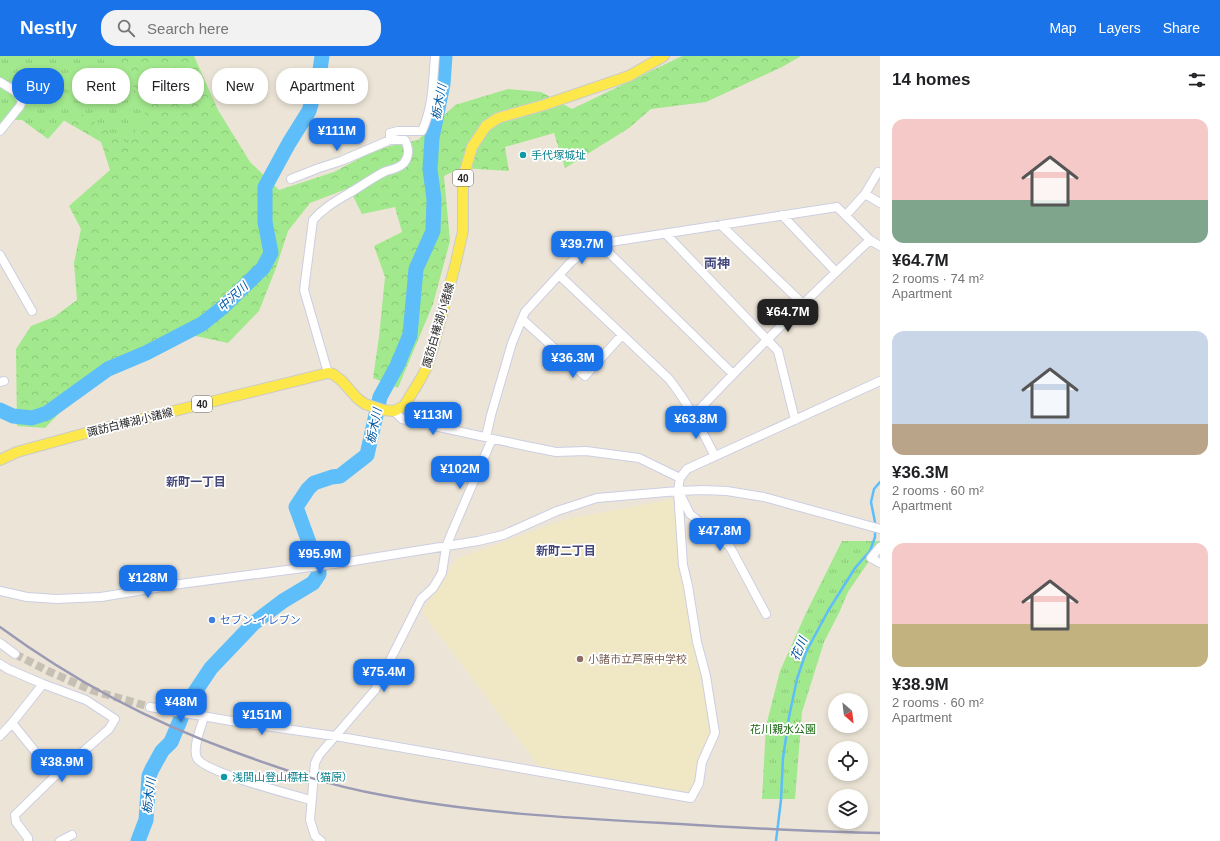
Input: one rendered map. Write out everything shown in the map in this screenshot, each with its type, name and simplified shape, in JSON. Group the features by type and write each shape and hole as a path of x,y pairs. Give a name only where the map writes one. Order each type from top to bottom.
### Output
{"main road":[{"name":"諏訪白樺湖小諸線","path":"394,411 404,406 427,367 455,266 462,231 463,178 472,147 486,126 498,118 544,105 628,76 664,56"},
{"name":"諏訪白樺湖小諸線","path":"0,460 17,452 97,430 328,373"},
{"path":"328,373 333,374 342,381 358,399 365,404 383,410 394,411"}],"street":[{"path":"390,140 390,133 398,131 422,130 428,119 431,104 435,56"},
{"path":"0,82 18,93 22,101 20,106 0,131"},
{"path":"291,179 341,161 390,140 405,140 408,146 409,152 405,161 396,169 383,172 330,204 313,220 304,290 328,373"},
{"path":"846,215 865,194 878,172"},
{"path":"865,194 880,203"},
{"path":"321,841 315,836 310,820 316,764 319,756 375,690 421,598 433,588 438,581 442,573 446,547 489,438 491,415 510,349 522,319 525,312 570,263 590,245 837,207 870,240 880,246"},
{"path":"782,215 836,272"},
{"path":"721,225 803,304"},
{"path":"666,234 778,351 795,420"},
{"path":"694,415 803,304 870,240"},
{"path":"600,244 733,374"},
{"path":"0,255 32,311"},
{"path":"559,275 669,379 694,415 715,456"},
{"path":"522,319 585,376 622,335"},
{"path":"150,707 172,712 335,736 691,798 699,783 702,762 715,733 706,676 697,642 683,565 678,491 680,478 687,469 880,381"},
{"path":"394,411 402,419 556,452 586,451 639,458 680,478"},
{"path":"678,491 690,514 730,547 766,614"},
{"path":"0,591 27,597 57,599 86,598 341,563 446,547 503,535 557,511 597,498 678,491 727,491 764,497 879,528"},
{"path":"880,547 871,558 880,563"},
{"path":"0,643 15,654"},
{"path":"0,664 43,684 86,700 115,719 109,729 55,776 15,815 16,822 28,838 28,841"},
{"path":"0,736 43,684"},
{"path":"204,717 194,751 201,764 240,779 312,800"},
{"path":"12,723 55,776"},
{"path":"60,841 72,835"}],"shaded area":[{"name":"小諸市立芦原中学校","path":"678,491 688,586 715,733 691,798 544,773 422,612 456,559 567,519 673,499"}],"green space":[{"path":"0,56 194,56 199,68 138,68 138,104 204,104 204,78 212,96 212,104 215,104 250,162 279,190 334,172 370,153 390,146 418,140 455,105 508,89 541,92 572,109 682,56 801,56 782,67 706,102 651,109 629,128 565,168 554,133 505,147 509,171 461,168 444,176 450,241 433,304 398,388 373,378 385,277 374,246 402,232 395,207 362,214 349,188 310,203 288,231 276,268 259,311 228,343 177,332 108,363 45,428 17,426 16,349 31,326 54,317 77,300 74,263 81,229 69,206 110,170 101,142 37,104 64,104 64,68 12,68 12,71"},
{"path":"0,56 120,56 125,68 72,68 72,104 130,104 130,79 138,98 138,104 141,104 146,116 127,143 74,109 48,139 22,120 3,120 0,124"},
{"name":"花川親水公園","path":"842,541 880,541 880,545 848,592 824,642 802,712 795,799 762,799 766,726 780,671 806,613"}],"waterway":[{"name":"中沢川","path":"0,410 13,416 32,418 47,413 108,369 146,353 202,324 222,308 263,268 271,253 265,222 265,187 289,143 309,111 319,77 322,56"},
{"name":"栃木川","path":"138,841 146,820 149,776 162,751 171,742 187,704 211,668 254,623 283,601 313,583 319,574 319,570 296,507 314,483 340,476 367,455 380,397 397,366 410,335 416,269 433,231 434,199 430,169 432,138 443,84 445,56"},
{"name":"花川","path":"776,841 781,800 783,758 789,717 797,679 806,652 828,611 855,568 870,551 875,537 875,522 871,502 874,489 880,482"}],"tunnel":[{"path":"15,654 48,671 91,690 150,707"}],"railway":[{"path":"0,627 27,646 83,681 171,726 232,751 344,787 417,801 522,814 826,832 880,833"}],"place":[{"name":"手代塚城址","path":"523,155"},
{"name":"セブン-イレブン","path":"212,620"},
{"name":"小諸市立芦原中学校","path":"580,659"},
{"name":"浅間山登山標柱（猫原）","path":"224,777"}],"district":[{"name":"両神","path":"717,263"},
{"name":"新町一丁目","path":"196,482"},
{"name":"新町二丁目","path":"566,551"}]}
